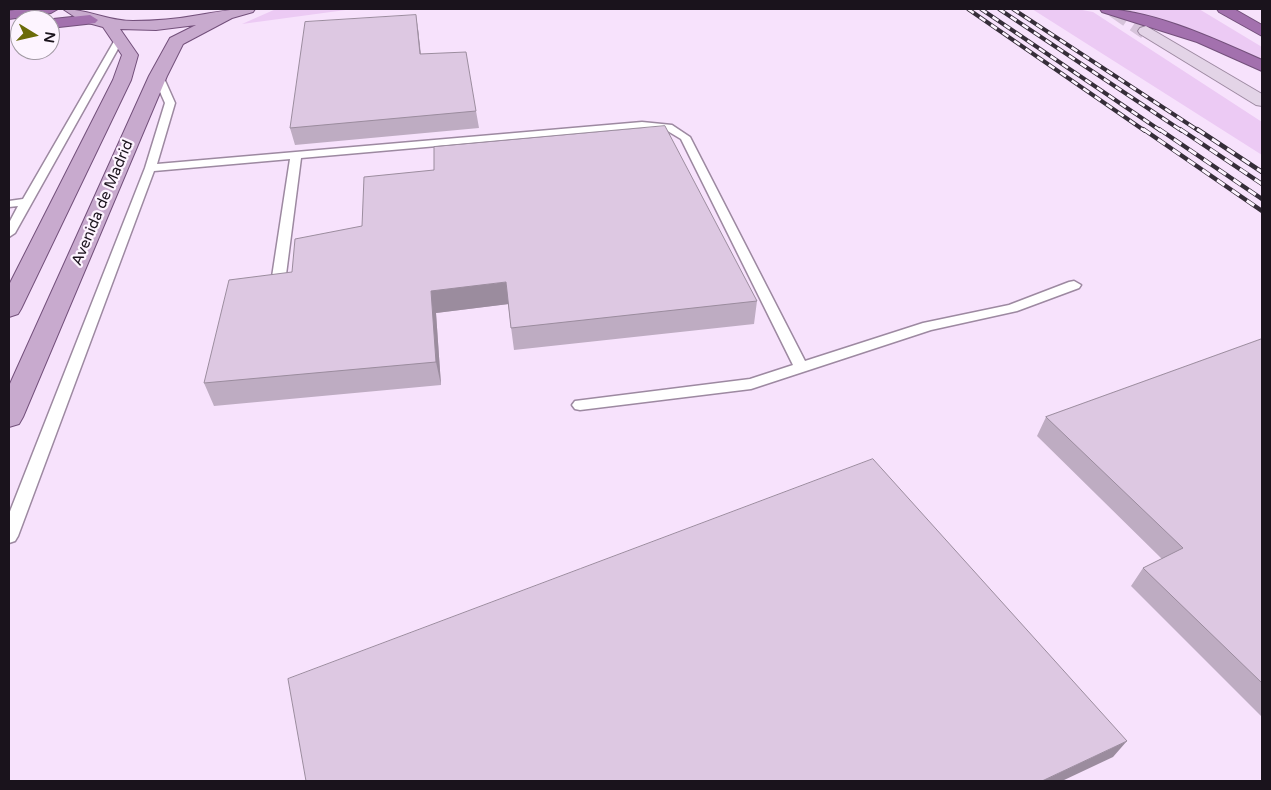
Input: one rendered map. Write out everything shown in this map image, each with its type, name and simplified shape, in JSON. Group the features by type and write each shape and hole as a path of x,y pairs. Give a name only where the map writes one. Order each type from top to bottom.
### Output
{"highway":[{"path":"9,15 51,9"},
{"path":"1107,9 1204,39 1262,66"},
{"path":"1224,9 1262,31"},
{"path":"1232,9 1262,13"},
{"path":"60,22 90,20"}],"main road":[{"path":"70,9 77,15 114,31 226,16 248,9"},
{"name":"Avenida de Madrid","path":"9,416 158,76 176,41 226,16"},
{"name":"Avenida de Madrid","path":"9,309 122,80 130,55 114,31"}],"street":[{"path":"1146,31 1262,101"}],"lane":[{"path":"9,233 114,31"},
{"path":"9,536 150,168 170,103 158,76"},
{"path":"150,168 642,125 668,127 685,138 800,367"},
{"path":"277,290 296,154"},
{"path":"9,204 26,202"},
{"path":"580,405 751,384 928,326 1012,308 1074,285"}],"shaded area":[{"path":"276,9 353,9 242,24"},
{"path":"1032,9 1077,9 1093,12 1262,122 1262,155"},
{"path":"1124,9 1199,9 1262,47 1262,59 1205,36"}],"building":[{"path":"416,15 420,54 466,52 476,111 290,128 305,22"},
{"path":"665,126 757,301 511,328 506,282 431,291 436,362 204,383 229,280 292,272 295,239 362,226 364,177 434,170 434,147"},
{"path":"1262,339 1262,683 1143,568 1183,548 1046,417"},
{"path":"873,459 1127,741 1042,781 306,781 288,679"}],"tunnel":[{"path":"1114,9 1146,31"}],"railway":[{"path":"968,9 1145,131"},
{"path":"981,9 1161,131"},
{"path":"999,9 1182,131"},
{"path":"1013,9 1199,131"},
{"path":"1143,129 1262,211"},
{"path":"1159,129 1262,199"},
{"path":"1180,129 1262,184"},
{"path":"1197,129 1262,172"}]}
